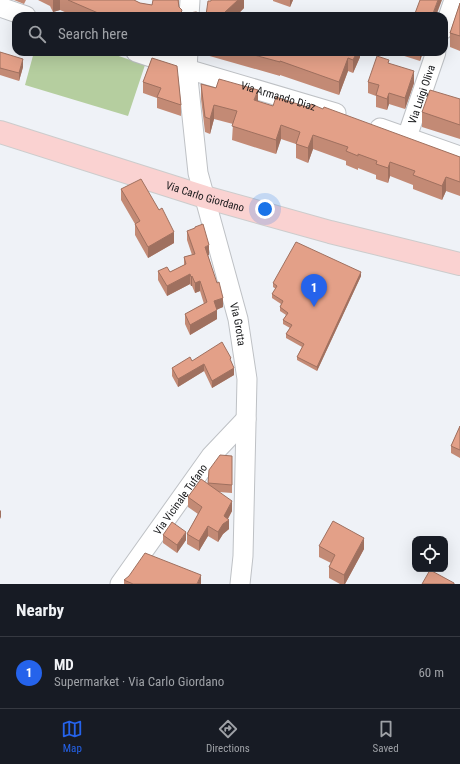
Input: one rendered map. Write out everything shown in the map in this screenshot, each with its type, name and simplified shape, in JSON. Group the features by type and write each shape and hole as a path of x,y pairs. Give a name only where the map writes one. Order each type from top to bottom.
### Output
{"main road":[{"name":"Via Carlo Giordano","path":"0,132 205,197 330,232 460,264"}],"street":[{"path":"189,12 190,0"},
{"path":"448,17 454,0"},
{"path":"0,7 14,12"},
{"name":"Via Armando Diaz","path":"162,56 187,60 460,156"},
{"name":"Via Luigi Oliva","path":"407,137 435,56"},
{"name":"Via Grotta","path":"187,60 198,172 238,319 247,379 243,556 240,584"},
{"name":"Via Vicinale Tufano","path":"120,584 211,456 246,419"}],"green space":[{"path":"33,56 119,56 145,65 128,116 25,85"}],"building":[{"path":"68,0 134,0 140,3 152,5 153,0 178,0 179,7 182,10 181,12 96,12"},
{"path":"238,0 225,12 206,12 208,1"},
{"path":"420,0 438,0 434,12 416,12"},
{"path":"460,3 460,36 450,33"},
{"path":"0,52 23,59 19,73 0,68"},
{"path":"258,56 355,56 353,60 348,58 339,82"},
{"path":"377,56 389,60 388,63 414,71 405,98 389,93 387,99 376,95 379,85 368,82"},
{"path":"152,58 177,66 181,105 157,97 161,88 143,82"},
{"path":"219,79 258,90 254,100 273,106 276,97 310,108 311,104 323,109 324,107 460,157 460,182 446,177 442,186 413,175 415,171 390,162 388,168 376,164 377,161 346,151 348,147 313,135 308,148 296,144 300,132 281,125 276,140 232,126 237,111 214,105 210,119 205,117 201,84 216,88"},
{"path":"430,90 460,99 460,125 422,112"},
{"path":"141,179 159,210 162,208 174,232 148,247 135,224 140,221 121,189"},
{"path":"203,224 209,245 205,247 217,283 219,282 223,298 214,301 217,310 190,325 185,314 207,302 200,281 195,283 190,274 167,286 158,271 167,267 170,272 186,264 184,257 195,254 187,231"},
{"path":"296,242 361,272 317,367 297,357 304,344 286,334 292,325 283,320 288,313 280,307 283,301 272,294 277,286 273,283"},
{"path":"222,342 231,358 230,359 234,368 212,381 204,364 178,379 172,368 190,357 192,361"},
{"path":"460,426 460,450 451,446"},
{"path":"220,455 232,456 232,485 208,483 209,470"},
{"path":"201,479 232,501 224,516 229,520 223,524 218,532 208,526 199,541 187,534 202,507 188,497"},
{"path":"333,521 364,538 344,575 329,567 335,555 319,546"},
{"path":"172,522 186,532 177,545 163,535"},
{"path":"145,553 201,575 197,584 133,584 124,580 129,576"},
{"path":"429,572 434,572 454,583 454,584 422,584"}],"place":[{"name":"MD","path":"314,307"}]}
